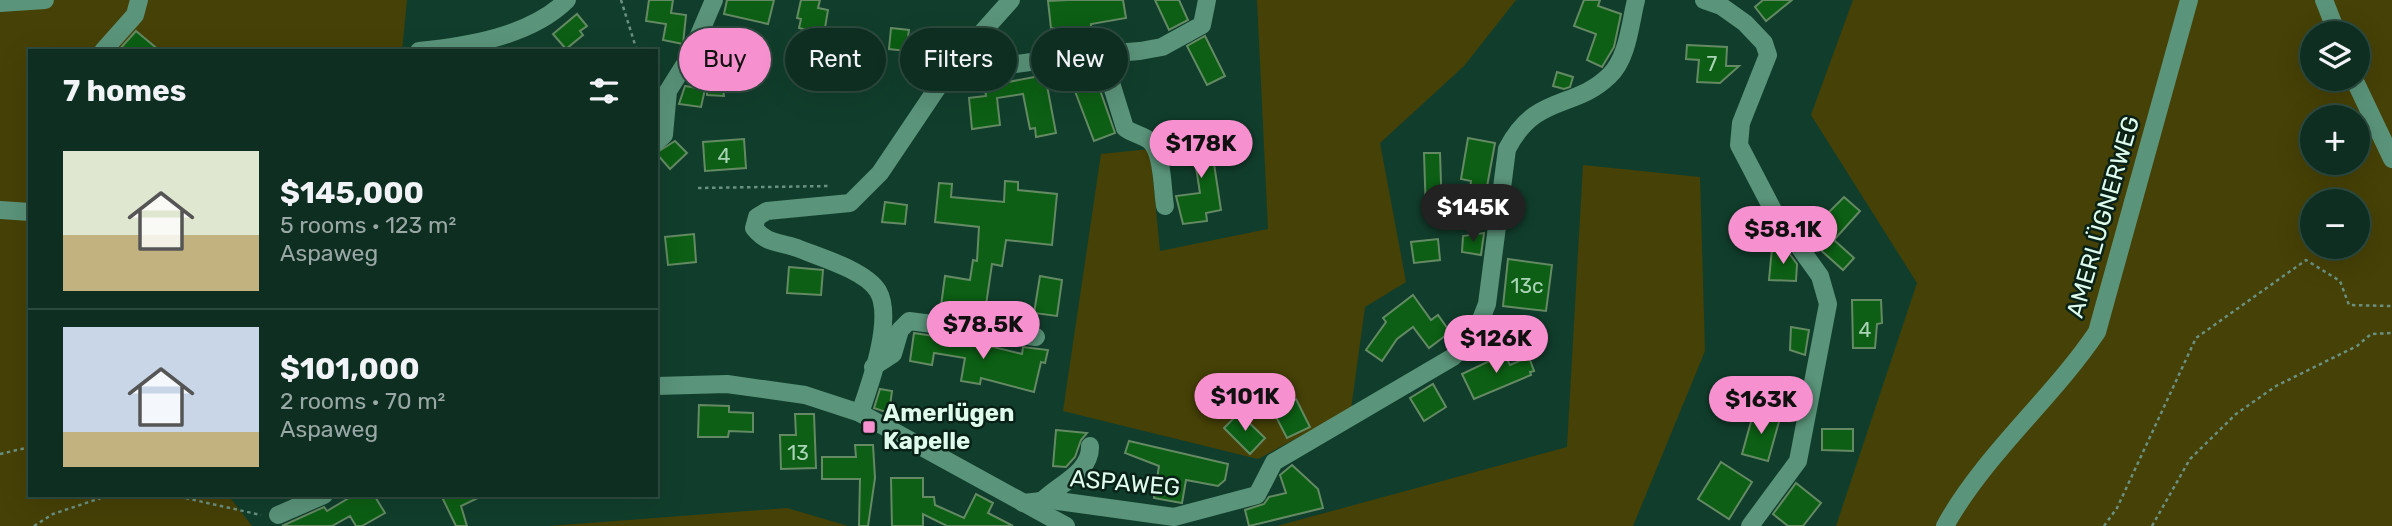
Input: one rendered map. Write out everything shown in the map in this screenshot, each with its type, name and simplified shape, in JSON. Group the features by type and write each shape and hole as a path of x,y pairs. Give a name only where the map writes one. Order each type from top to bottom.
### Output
{"street":[{"path":"0,3 45,0"},
{"path":"105,49 135,15 139,0"},
{"path":"442,49 464,47 513,31 559,9 567,0"},
{"path":"658,140 664,135 668,91 690,56 714,0"},
{"path":"986,28 1011,0"},
{"path":"1128,51 1162,47 1202,25 1207,0"},
{"name":"ASPAWEG","path":"1023,503 1042,501 1174,517 1257,495 1274,462 1453,357 1474,337 1487,304 1507,149 1519,127 1542,109 1592,88 1610,75 1621,60 1636,0"},
{"name":"AMERLÜGNERWEG","path":"1945,526 1964,493 2071,371 2097,332 2189,0"},
{"path":"2324,0 2332,21"},
{"path":"1717,2 1745,23 1764,43 1768,55 1741,123 1739,145 1774,212 1819,275 1828,304 1798,461 1750,526"},
{"path":"860,413 884,325 878,291 859,275 835,262 789,245 764,240 754,228 757,217 767,211 850,203 880,173 935,91"},
{"path":"1114,91 1125,128 1148,139 1156,149 1165,206"},
{"path":"2360,91 2392,159"},
{"path":"0,210 28,212"},
{"path":"873,367 893,354 900,330 909,321 1036,337"},
{"path":"658,386 727,384 805,395 860,413 1066,526"},
{"path":"1042,501 1059,485 1079,473 1091,457 1090,446"},
{"path":"278,515 319,497"}],"path":[{"path":"621,0 636,49"},
{"path":"698,188 832,186"},
{"path":"2104,526 2117,508 2196,338 2306,260 2340,281 2349,305 2392,306"},
{"path":"2152,526 2190,459 2236,414 2276,386 2357,345 2371,334 2392,333"},
{"path":"0,454 28,447"},
{"path":"34,526 53,514 104,497"},
{"path":"180,497 257,515 278,515"}],"shaded area":[{"path":"0,0 407,0 402,49 28,49 28,497 230,497 252,526 0,526"},
{"path":"1257,0 1516,0 1464,66 1380,143 1406,282 1365,307 1351,409 1258,459 1063,411 1101,154 1150,149 1160,251 1268,229"},
{"path":"1853,0 2392,0 2392,526 1836,526 1917,283 1811,115"},
{"path":"1583,165 1700,177 1705,351 1633,526 1277,526 1567,447"},
{"path":"787,508 848,526 549,526"}],"building":[{"path":"649,0 673,0 671,13 686,15 685,28 679,28 679,43 663,40 666,24 646,21"},
{"path":"727,0 774,0 768,24 724,14"},
{"path":"801,0 820,0 818,8 828,10 825,28 799,28 801,19 797,18"},
{"path":"1123,0 1126,18 1091,24 1091,28 1051,28 1048,1"},
{"path":"1155,0 1179,0 1188,20 1169,30"},
{"path":"1584,0 1600,0 1598,6 1621,14 1614,47 1602,67 1587,60 1596,34 1574,26"},
{"path":"1763,0 1792,0 1766,21 1755,7"},
{"path":"577,14 587,26 580,31 583,35 566,49 553,34"},
{"path":"891,28 900,29 900,50 889,49"},
{"path":"136,31 158,49 120,49"},
{"path":"1205,36 1225,76 1207,85 1187,46"},
{"path":"1687,45 1727,47 1726,66 1739,66 1720,83 1697,82 1699,60 1686,59"},
{"path":"1557,72 1573,77 1570,87 1564,89 1553,86"},
{"path":"1031,78 1031,91 1048,91 1056,133 1036,137 1035,128 1030,129 1023,94 997,98 1000,125 972,129 969,98 986,96 985,91 1017,91 1017,80"},
{"path":"683,91 705,91 701,107 679,104"},
{"path":"707,91 723,91 724,96 707,95"},
{"path":"1075,91 1100,91 1115,133 1094,141"},
{"path":"1214,131 1220,155 1213,157 1221,210 1206,213 1207,221 1183,224 1176,196 1200,193 1195,161 1190,163 1184,139"},
{"path":"1468,138 1495,143 1486,192 1470,189 1471,181 1461,179"},
{"path":"744,139 746,168 705,171 703,142"},
{"path":"675,141 687,153 670,169 658,152"},
{"path":"1424,153 1440,153 1442,213 1426,214"},
{"path":"1005,181 1018,182 1018,190 1057,194 1052,245 1006,240 1002,266 992,264 985,312 941,306 945,276 970,280 973,260 977,261 979,227 935,222 939,183 952,184 951,197 1004,202"},
{"path":"1844,197 1860,211 1834,240 1854,258 1843,270 1805,236"},
{"path":"885,202 907,205 905,224 882,222"},
{"path":"1484,233 1481,255 1462,252 1463,236"},
{"path":"694,234 696,262 668,265 665,237"},
{"path":"1438,239 1440,260 1414,263 1411,242"},
{"path":"1772,248 1786,249 1797,264 1796,281 1769,280"},
{"path":"1508,259 1552,265 1546,311 1503,306"},
{"path":"789,267 823,270 821,295 787,293"},
{"path":"1040,276 1062,280 1057,316 1034,313"},
{"path":"1413,295 1431,320 1438,315 1450,332 1429,348 1413,327 1397,339 1382,361 1366,350 1386,322 1383,318"},
{"path":"1852,300 1881,300 1882,323 1877,324 1875,348 1853,348"},
{"path":"1791,327 1809,330 1805,355 1790,350"},
{"path":"914,333 973,342 1022,354 1023,347 1048,350 1045,363 1041,362 1034,392 981,378 980,384 961,381 965,358 934,353 932,365 910,361"},
{"path":"1504,354 1510,365 1529,357 1534,371 1530,372 1531,375 1474,399 1462,374"},
{"path":"1433,384 1446,407 1424,421 1410,398"},
{"path":"880,389 892,391 889,413 874,408"},
{"path":"1296,399 1310,427 1287,438 1273,411"},
{"path":"699,405 729,406 729,412 753,413 753,432 729,431 728,437 698,437"},
{"path":"1754,411 1780,418 1768,461 1742,454"},
{"path":"1239,413 1265,438 1250,454 1224,428"},
{"path":"795,414 814,414 816,468 781,469 780,435 796,435"},
{"path":"1822,429 1853,429 1853,451 1822,450"},
{"path":"1056,430 1087,433 1081,440 1075,457 1066,467 1053,466"},
{"path":"1129,441 1228,464 1225,480 1218,486 1186,480 1182,503 1154,498 1159,466 1125,453"},
{"path":"855,445 873,445 875,478 868,526 859,526 860,479 822,479 822,457 856,457"},
{"path":"1721,462 1752,482 1729,519 1698,499"},
{"path":"1292,465 1318,489 1323,508 1249,526 1245,510 1264,504 1269,497 1286,493 1280,475"},
{"path":"891,478 923,478 923,497 934,497 935,505 964,518 976,494 993,503 988,513 1013,526 947,526 923,514 923,526 892,526"},
{"path":"1796,483 1821,503 1803,526 1788,526 1773,514"},
{"path":"351,497 375,497 385,513 362,526 356,526 350,516 332,526 282,526 324,507 327,511"},
{"path":"442,497 480,497 461,506 467,526 456,526"}],"place":[{"name":"Amerlügen Kapelle","path":"869,427"}]}
